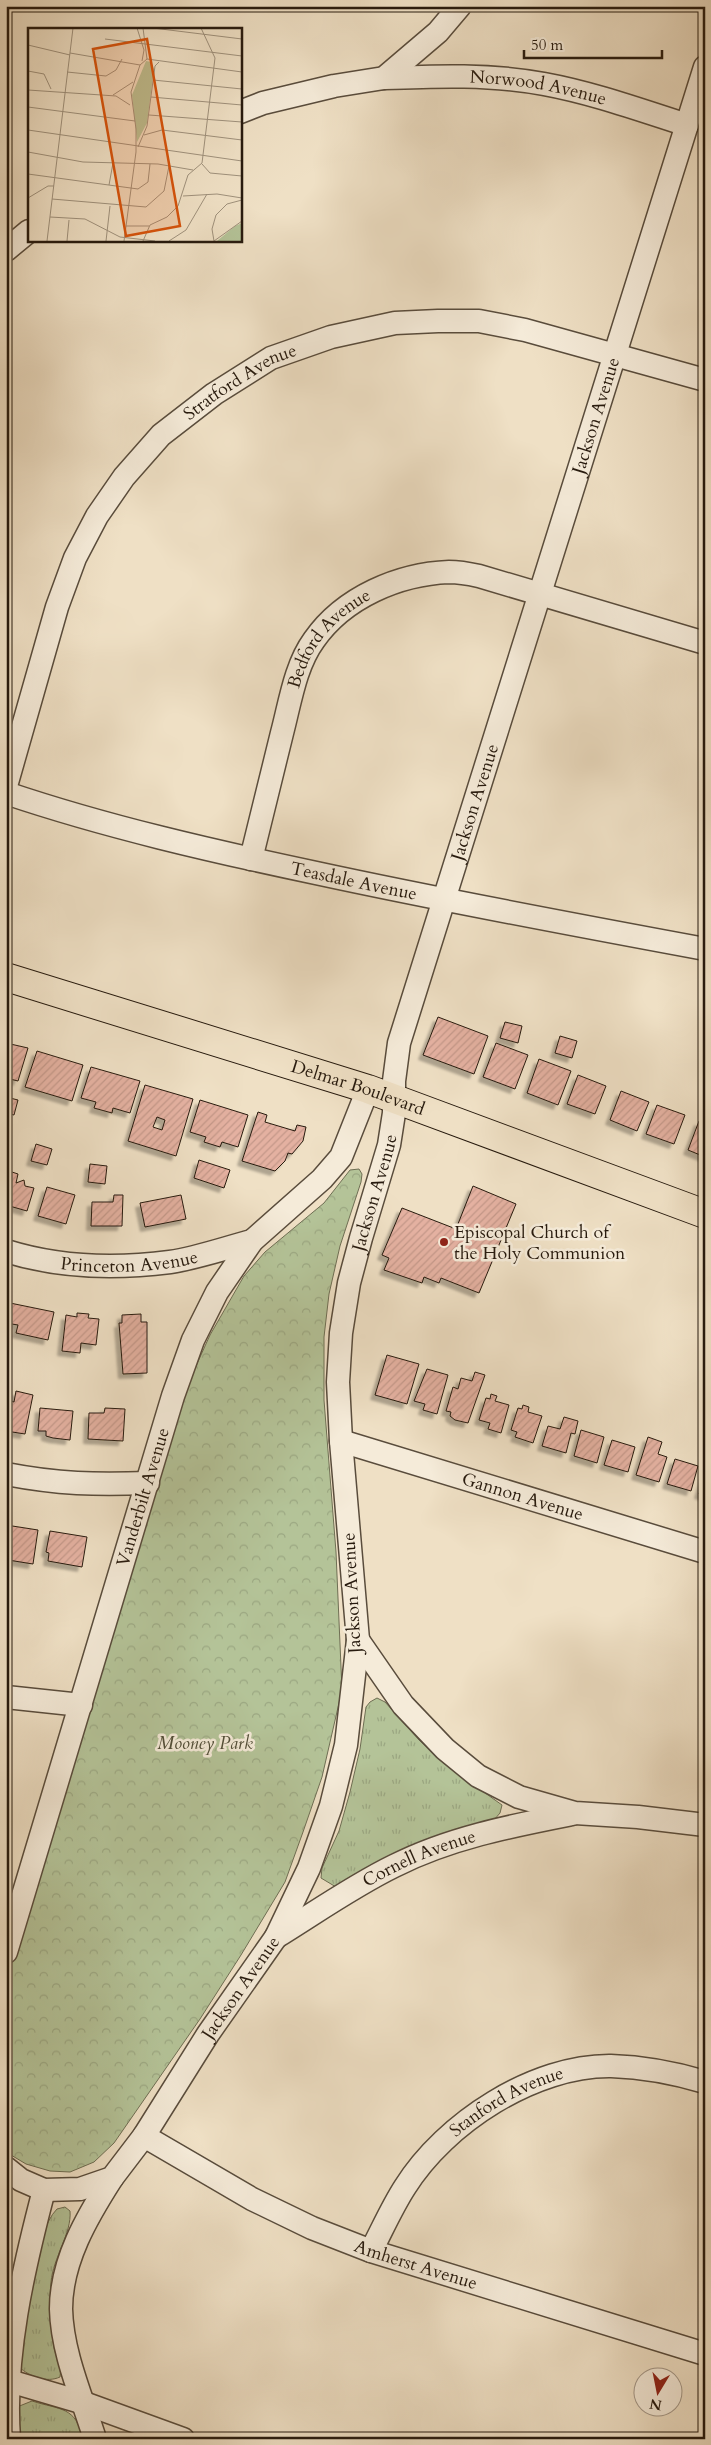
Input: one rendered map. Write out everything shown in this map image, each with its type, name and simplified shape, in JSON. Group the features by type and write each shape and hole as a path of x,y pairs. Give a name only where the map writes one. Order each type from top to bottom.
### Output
{"main road":[{"name":"Delmar Boulevard","path":"6,977 368,1089 705,1214"}],"street":[{"path":"384,78 438,32 460,6"},
{"name":"Jackson Avenue","path":"94,2439 69,2356 63,2326 62,2294 73,2250 90,2212 112,2178 144,2136 208,2034 276,1937 309,1868 331,1806 346,1745 358,1640 341,1441 338,1382 340,1333 349,1283 390,1145 395,1099 394,1081 399,1043 705,67"},
{"name":"Norwood Avenue","path":"241,112 263,103 334,86 384,78 451,76 493,78 543,84 594,95 687,125"},
{"path":"6,250 28,232"},
{"name":"Stratford Avenue","path":"6,786 57,607 75,558 97,516 124,478 161,435 214,394 271,358 331,337 395,324 479,321 525,330 705,380"},
{"name":"Bedford Avenue","path":"251,859 298,673 314,640 337,615 363,596 391,583 420,575 451,572 479,576 540,593 705,643"},
{"name":"Teasdale Avenue","path":"6,792 72,815 251,859 444,900 705,949"},
{"name":"Vanderbilt Avenue","path":"6,1952 12,1918 81,1705 173,1396 193,1340 217,1292 252,1241 322,1180 341,1157 368,1089"},
{"name":"Princeton Avenue","path":"6,1251 60,1264 112,1268 171,1261 252,1241"},
{"name":"Gannon Avenue","path":"341,1441 705,1552"},
{"path":"6,1474 48,1482 85,1485 148,1482"},
{"name":"Cornell Avenue","path":"358,1640 402,1705 445,1749 478,1776 519,1797 575,1814"},
{"path":"6,1697 81,1705"},
{"name":"Cornell Avenue","path":"276,1937 367,1881 428,1851 498,1828 575,1814 638,1817 705,1826"},
{"name":"Stanford Avenue","path":"371,2251 405,2186 433,2152 460,2126 493,2101 527,2085 564,2072 610,2066 656,2071 705,2082"},
{"name":"Amherst Avenue","path":"144,2136 252,2199 312,2228 371,2251 705,2354"},
{"path":"6,2168 21,2180 44,2190 80,2189 112,2178"},
{"path":"9,2439 8,2381 15,2322 44,2190"},
{"path":"8,2381 84,2403 184,2439"}],"green space":[{"name":"Mooney Park","path":"359,1169 362,1174 361,1182 340,1246 329,1294 324,1337 324,1400 336,1552 342,1690 322,1777 285,1882 200,2019 114,2143 94,2162 70,2172 50,2171 26,2164 6,2152 6,1978 186,1388 210,1335 244,1276 265,1252 324,1203 350,1170"},
{"path":"377,1698 385,1702 419,1740 446,1765 502,1805 500,1813 494,1820 336,1887 321,1878 322,1868 339,1831 350,1792 360,1749 366,1707"},
{"path":"65,2207 70,2211 70,2219 52,2273 50,2298 54,2347 60,2369 60,2377 44,2379 28,2374 19,2367 23,2331 30,2284 41,2239 48,2221 57,2209"},
{"path":"32,2401 59,2408 71,2415 80,2428 83,2439 17,2439 17,2407"}],"building":[{"path":"438,1017 488,1036 474,1074 423,1055"},
{"path":"505,1022 522,1026 518,1043 500,1038"},
{"path":"560,1036 577,1041 572,1058 555,1053"},
{"path":"6,1043 28,1048 18,1081 6,1078"},
{"path":"496,1043 528,1055 515,1089 483,1077"},
{"path":"37,1051 83,1065 72,1101 25,1087"},
{"path":"539,1059 571,1071 558,1105 527,1093"},
{"path":"91,1067 140,1081 130,1113 113,1108 112,1113 94,1108 96,1102 81,1098"},
{"path":"578,1075 606,1086 595,1114 567,1104"},
{"path":"145,1085 193,1099 176,1156 128,1141","holes":["157,1117 165,1120 162,1130 153,1127"]},
{"path":"621,1091 649,1102 637,1131 610,1120"},
{"path":"6,1097 18,1100 14,1115 6,1113"},
{"path":"200,1100 248,1115 238,1147 222,1142 220,1147 204,1142 206,1137 190,1132"},
{"path":"657,1105 685,1115 674,1144 646,1134"},
{"path":"258,1112 267,1115 265,1122 295,1131 297,1125 306,1127 303,1141 292,1154 288,1153 285,1161 275,1171 242,1161"},
{"path":"699,1121 705,1124 705,1157 688,1150"},
{"path":"36,1144 52,1149 47,1165 31,1161"},
{"path":"199,1160 230,1170 224,1188 194,1178"},
{"path":"90,1164 107,1166 105,1184 88,1182"},
{"path":"6,1170 18,1174 16,1183 24,1180 25,1186 34,1188 27,1211 6,1205"},
{"name":"Episcopal Church of the Holy Communion","path":"473,1186 516,1204 479,1293 441,1278 439,1283 424,1277 422,1283 384,1270 389,1258 382,1255 402,1208 456,1229"},
{"path":"47,1187 75,1195 66,1224 38,1216"},
{"path":"114,1195 123,1195 122,1226 91,1226 92,1202 113,1202"},
{"path":"181,1195 186,1219 145,1227 140,1203"},
{"path":"10,1303 54,1312 48,1340 16,1333 18,1325 6,1323"},
{"path":"77,1313 89,1314 88,1318 99,1319 96,1345 81,1343 80,1353 62,1351 66,1315 77,1317"},
{"path":"141,1314 141,1322 147,1322 147,1373 123,1374 119,1323 122,1323 122,1315"},
{"path":"387,1355 419,1364 407,1404 375,1395"},
{"path":"427,1369 448,1375 437,1414 423,1410 425,1404 414,1401"},
{"path":"475,1372 485,1375 468,1423 455,1420 450,1416 451,1412 446,1411 453,1387 458,1389 461,1378 472,1381"},
{"path":"16,1391 33,1395 25,1434 6,1431 6,1400 14,1402"},
{"path":"491,1394 497,1396 495,1401 509,1405 501,1433 488,1429 490,1423 479,1420 486,1398 490,1399"},
{"path":"523,1405 529,1407 528,1412 542,1416 533,1443 515,1437 517,1432 511,1430 518,1408 522,1409"},
{"path":"40,1408 73,1411 70,1440 53,1438 46,1436 46,1431 38,1431"},
{"path":"105,1408 125,1409 123,1441 88,1439 89,1413 104,1413"},
{"path":"564,1417 578,1421 575,1434 571,1433 566,1453 542,1446 548,1426 560,1429"},
{"path":"581,1430 604,1437 597,1463 574,1456"},
{"path":"648,1437 662,1442 658,1454 667,1457 659,1482 636,1475"},
{"path":"612,1440 635,1447 628,1472 604,1465"},
{"path":"675,1459 698,1466 691,1491 667,1484"},
{"path":"705,1474 705,1496 699,1494"},
{"path":"6,1525 38,1530 33,1564 8,1560 10,1551 6,1550"},
{"path":"50,1531 87,1537 82,1567 48,1561 49,1553 46,1552"}],"place":[{"name":"Episcopal Church of the Holy Communion","path":"444,1242"}]}
